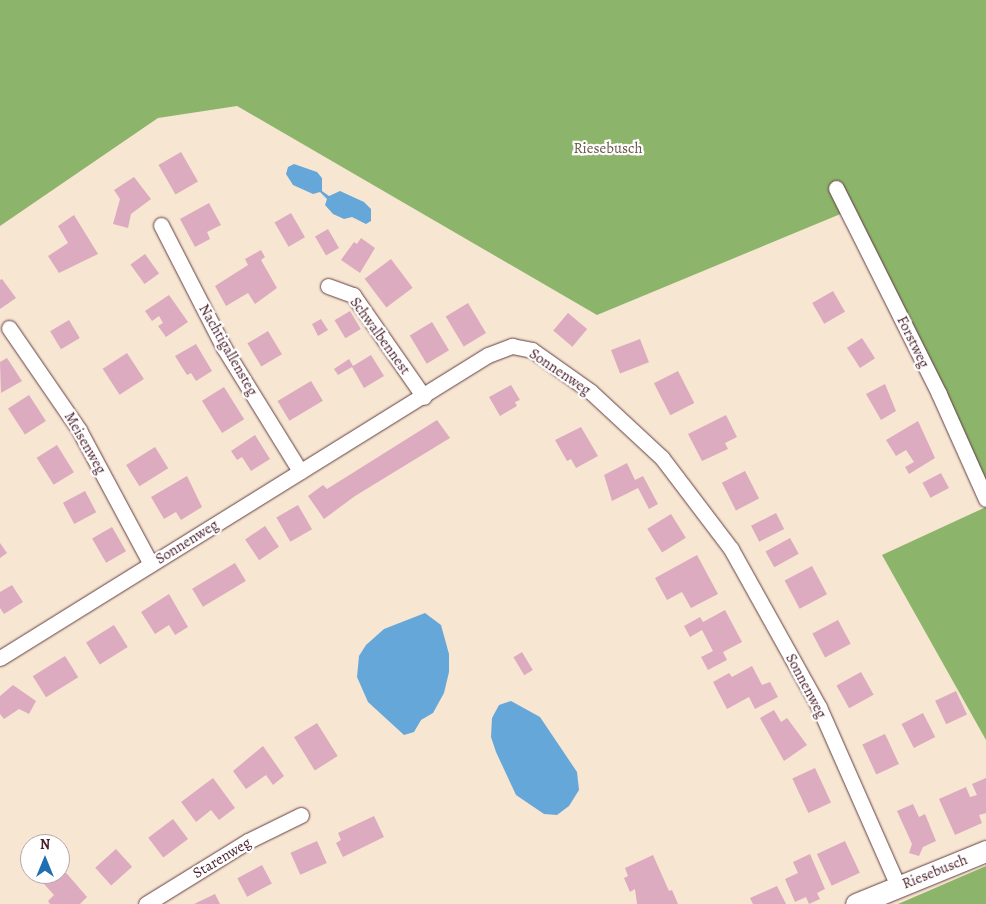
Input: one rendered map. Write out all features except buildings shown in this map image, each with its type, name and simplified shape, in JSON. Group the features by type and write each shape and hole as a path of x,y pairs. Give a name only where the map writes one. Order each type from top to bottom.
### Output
{"main road":[{"name":"Riesebusch","path":"856,904 986,852"}],"street":[{"name":"Forstweg","path":"836,188 939,394 986,499"},
{"name":"Nachtigallensteg","path":"161,226 224,348 300,471"},
{"name":"Schwalbennest","path":"328,286 353,296 424,397"},
{"name":"Meisenweg","path":"9,328 79,430 151,564"},
{"name":"Sonnenweg","path":"1,654 424,397 488,355 512,346 532,350 591,392 662,458 731,549 819,707 898,886"},
{"name":"Starenweg","path":"146,904 248,841 301,815"}],"green space":[{"name":"Riesebusch","path":"0,0 986,0 986,482 855,208 597,315 237,106 158,118 0,226"},
{"path":"986,507 986,740 882,555"},
{"path":"986,866 986,904 898,904"}],"water":[{"path":"294,164 317,172 322,178 322,191 329,196 340,191 364,202 371,209 371,221 366,224 352,217 344,219 333,214 325,205 327,199 320,192 313,194 293,185 286,174 288,167"},
{"path":"425,613 441,625 449,654 449,672 444,693 433,713 421,720 414,732 404,735 368,702 357,677 359,656 366,645 384,629"},
{"path":"511,701 540,717 577,772 579,790 569,806 557,815 544,814 516,795 496,752 491,737 492,718 499,705"}]}
